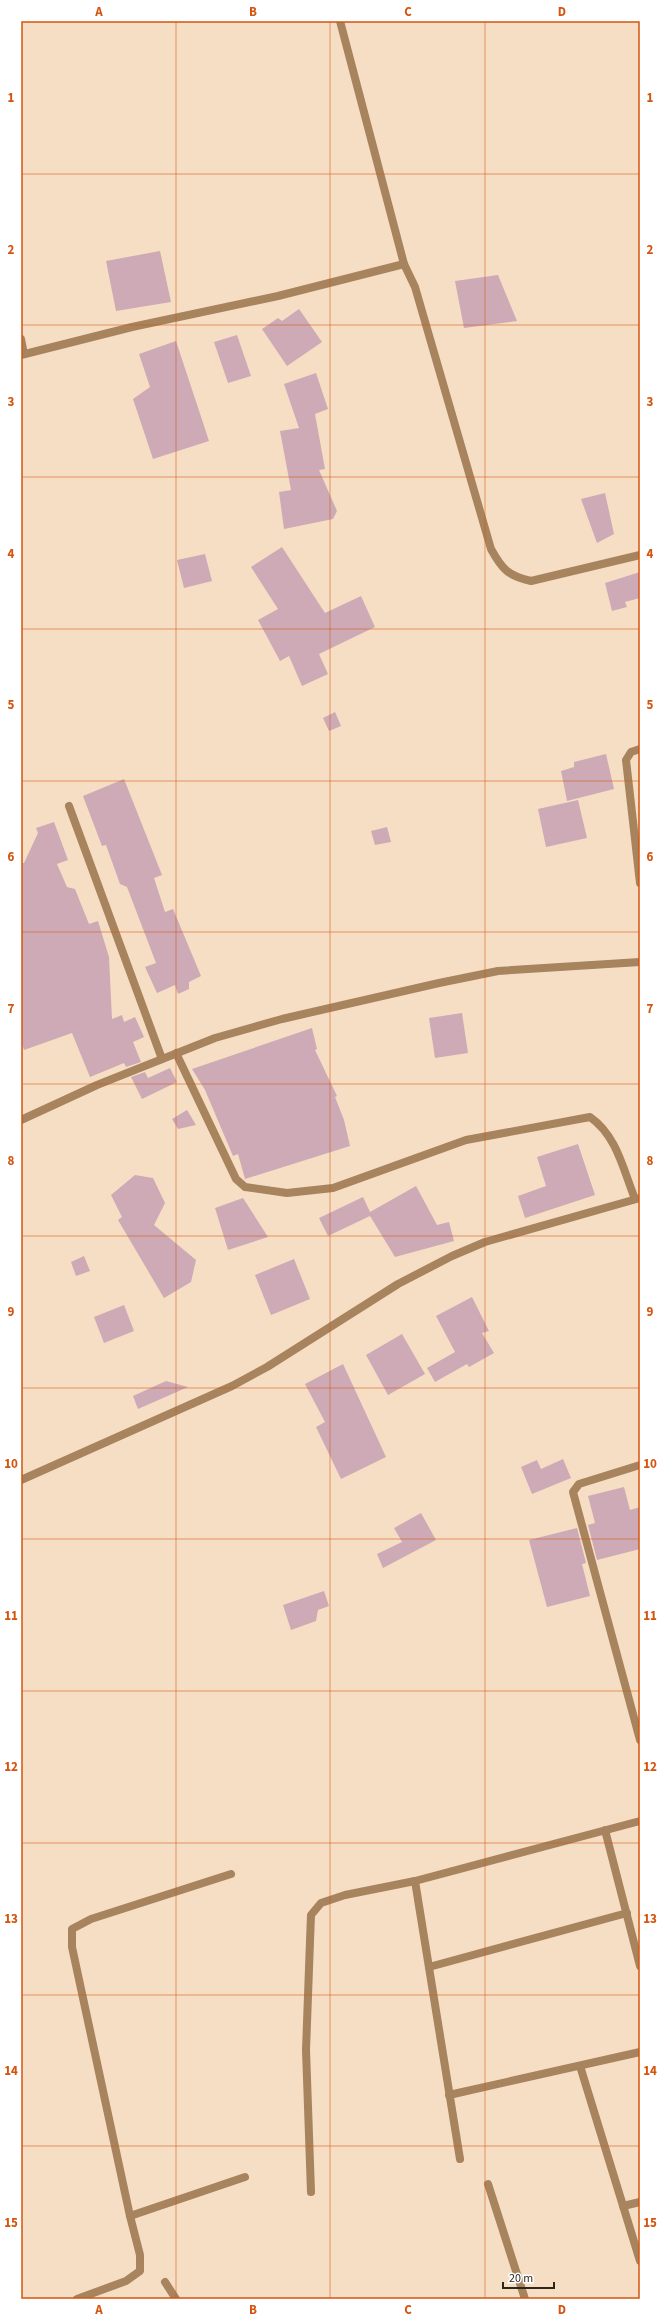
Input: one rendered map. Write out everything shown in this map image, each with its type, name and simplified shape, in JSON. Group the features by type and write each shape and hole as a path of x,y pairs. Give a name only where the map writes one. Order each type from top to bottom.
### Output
{"street":[{"path":"340,21 404,264 415,287 491,549 499,564 513,577 531,582 640,555"},
{"path":"21,339 22,354 132,327 278,296 404,264"},
{"path":"640,749 631,752 626,760 640,883"},
{"path":"70,806 162,1059"},
{"path":"21,1120 97,1085 176,1053 215,1038 282,1019 498,971 640,962"},
{"path":"21,1480 232,1386 267,1367 398,1284 452,1256 485,1242 637,1199 612,1138 602,1126 590,1117 466,1140 333,1188 287,1192 245,1187 236,1179 176,1053"},
{"path":"640,1465 579,1484 573,1492 640,1740"},
{"path":"311,2192 306,2050 311,1915 321,1903 345,1895 414,1881 640,1821"},
{"path":"604,1830 640,1966"},
{"path":"77,2299 126,2281 140,2272 140,2255 130,2216 72,1947 72,1930 91,1919 231,1874"},
{"path":"414,1881 460,2159"},
{"path":"429,1967 627,1913"},
{"path":"449,2095 640,2052"},
{"path":"580,2066 640,2261"},
{"path":"130,2216 245,2178"},
{"path":"488,2184 525,2299"},
{"path":"623,2206 640,2202"},
{"path":"165,2282 176,2299"}],"building":[{"path":"160,251 171,302 116,311 106,261"},
{"path":"498,275 517,321 464,328 455,281"},
{"path":"299,309 322,342 287,366 262,329 278,318 282,321"},
{"path":"237,335 251,376 228,383 214,342"},
{"path":"176,341 209,441 153,459 133,399 150,387 139,354"},
{"path":"316,373 328,409 315,414 325,469 319,470 337,511 333,519 284,529 279,492 291,490 280,431 299,428 284,384"},
{"path":"605,493 614,534 597,543 581,499"},
{"path":"282,547 325,613 361,596 375,627 319,654 328,674 302,686 289,656 280,661 258,620 278,609 251,567"},
{"path":"205,554 212,581 184,588 177,560"},
{"path":"640,572 640,598 625,602 627,607 612,611 605,583"},
{"path":"335,712 341,726 329,731 323,718"},
{"path":"606,754 614,789 567,801 561,771 574,767 574,762"},
{"path":"124,779 162,875 154,878 165,912 173,909 201,976 189,982 189,989 178,994 175,985 157,993 145,967 156,963 127,887 120,884 106,845 102,846 83,796"},
{"path":"578,800 587,838 546,847 538,809"},
{"path":"54,822 68,860 57,864 67,887 75,889 89,924 98,921 109,957 112,1019 122,1015 124,1022 135,1017 144,1037 133,1042 141,1062 126,1067 124,1063 90,1077 72,1033 24,1050 21,1041 21,863 24,863 38,833 36,828"},
{"path":"387,827 391,842 375,845 371,831"},
{"path":"462,1013 468,1053 435,1058 429,1018"},
{"path":"312,1028 317,1049 315,1050 337,1096 335,1097 344,1120 350,1146 245,1179 238,1154 233,1156 205,1090 192,1069"},
{"path":"170,1068 177,1082 142,1099 131,1077 145,1072 148,1078"},
{"path":"187,1110 196,1125 178,1129 172,1119"},
{"path":"578,1144 595,1195 525,1218 518,1196 546,1186 537,1157"},
{"path":"135,1175 153,1178 165,1203 154,1225 196,1260 191,1282 164,1298 118,1220 122,1217 111,1195"},
{"path":"416,1186 437,1225 449,1222 454,1241 395,1257 370,1216 328,1236 319,1218 363,1197 370,1212"},
{"path":"243,1198 268,1237 228,1250 215,1208"},
{"path":"84,1256 90,1271 76,1276 71,1262"},
{"path":"294,1259 310,1299 271,1315 255,1275"},
{"path":"472,1297 489,1331 482,1333 494,1353 469,1367 467,1364 435,1382 427,1368 455,1352 436,1316"},
{"path":"124,1305 134,1331 104,1343 94,1317"},
{"path":"402,1334 425,1374 388,1395 366,1355"},
{"path":"343,1364 386,1457 341,1479 316,1427 325,1422 305,1384"},
{"path":"166,1381 188,1387 138,1409 133,1396"},
{"path":"563,1459 571,1478 532,1494 521,1467 537,1460 541,1469"},
{"path":"624,1487 630,1510 640,1507 640,1549 597,1560 588,1525 595,1523 588,1496"},
{"path":"421,1513 436,1540 383,1568 377,1554 402,1542 394,1528"},
{"path":"577,1528 586,1563 582,1564 590,1596 547,1607 529,1540"},
{"path":"324,1591 329,1606 318,1610 316,1621 291,1630 283,1605"}]}
